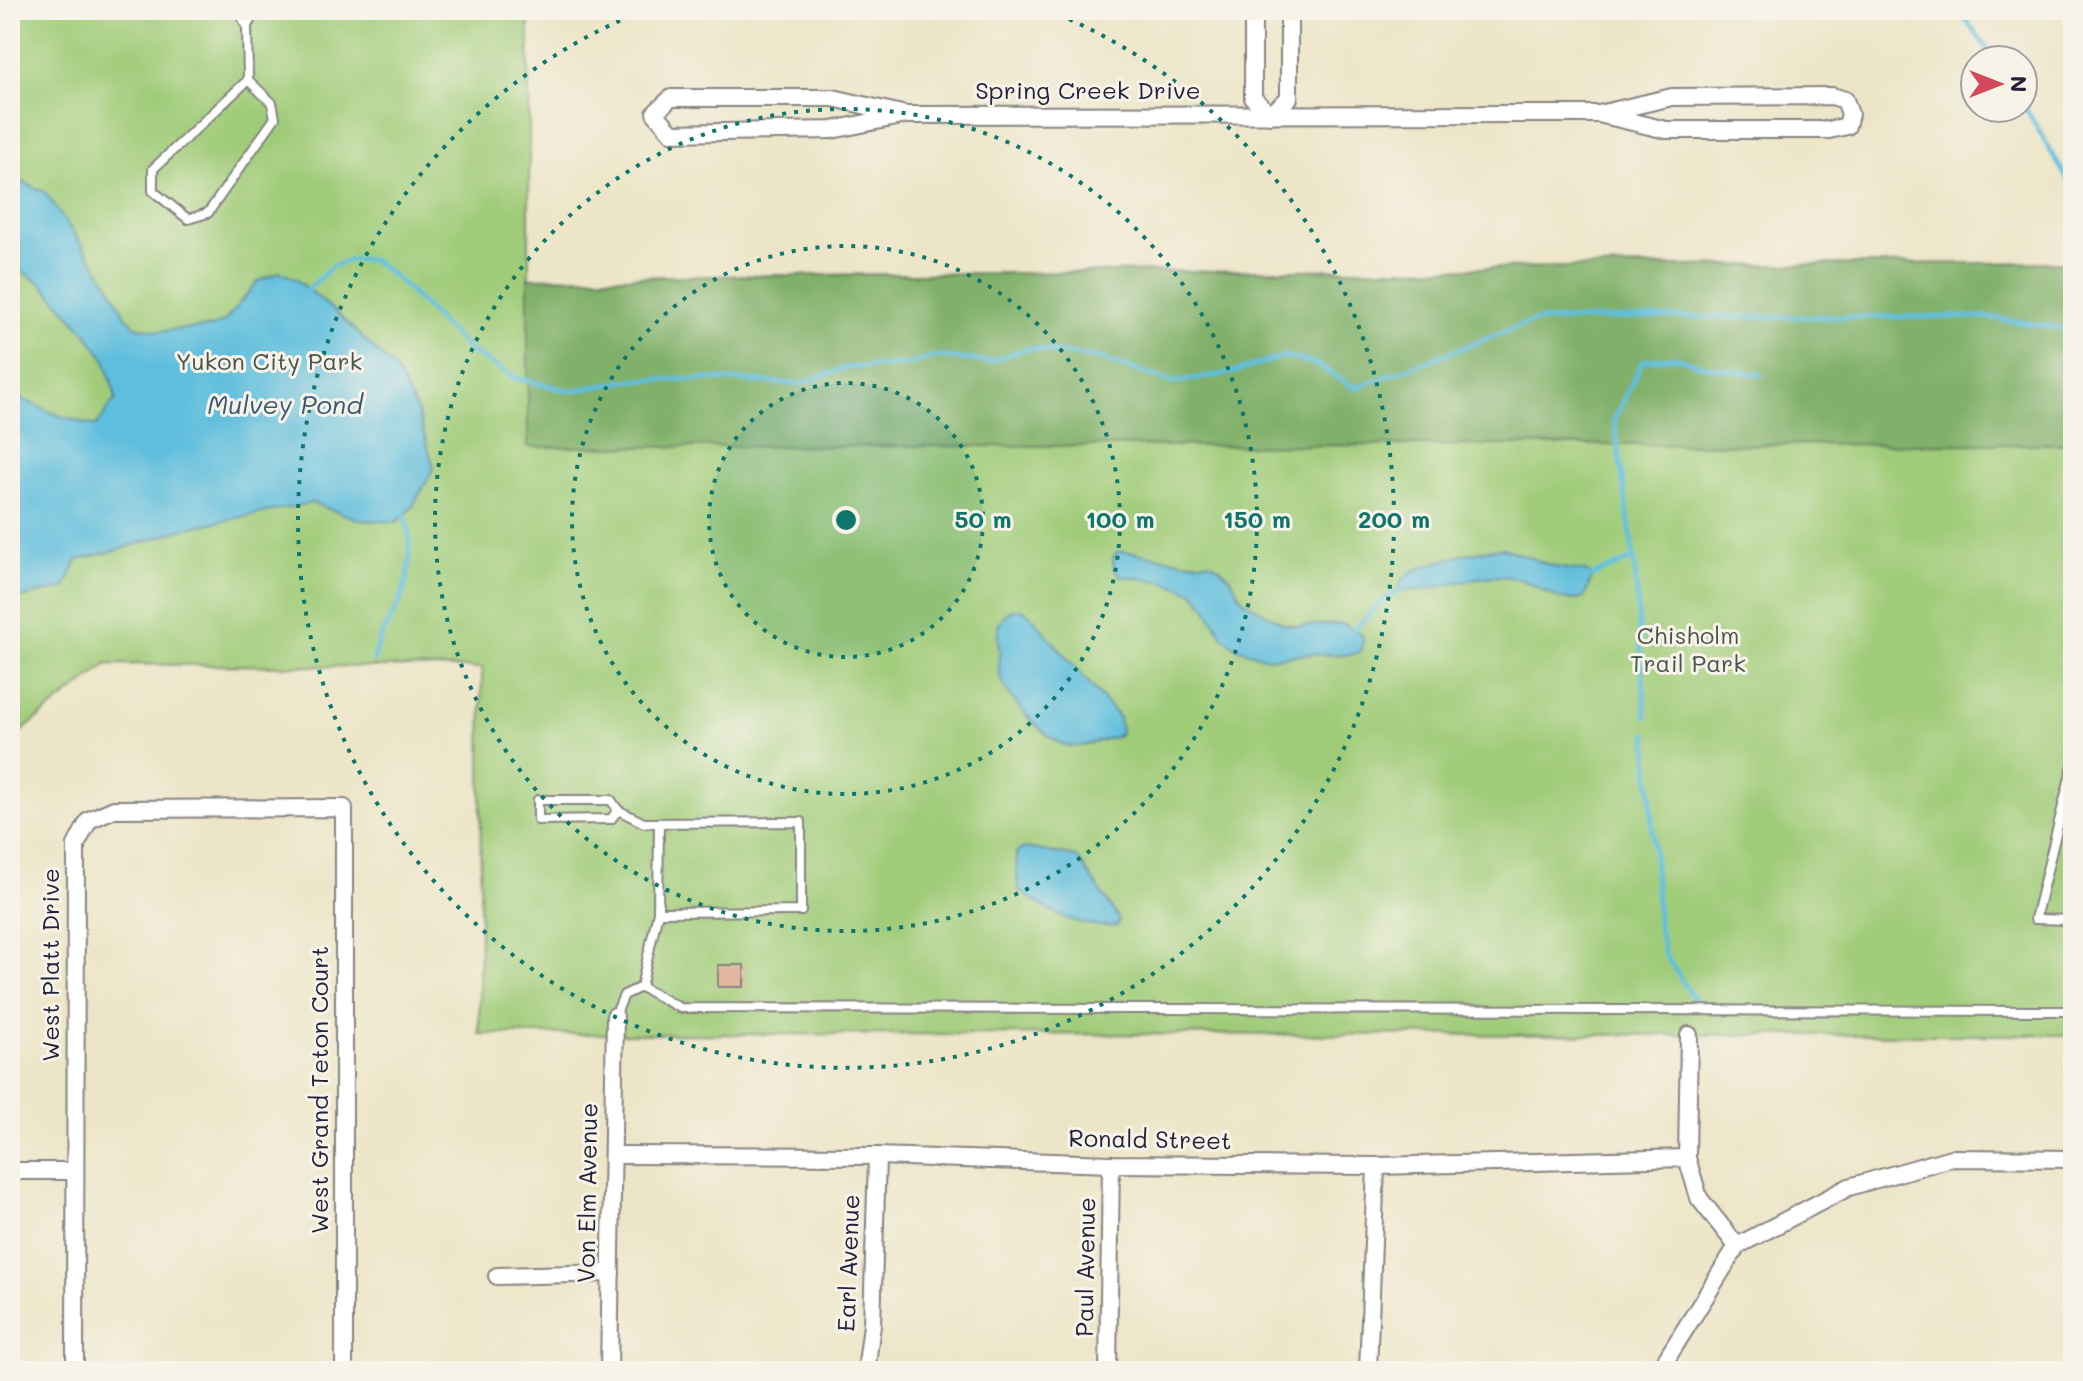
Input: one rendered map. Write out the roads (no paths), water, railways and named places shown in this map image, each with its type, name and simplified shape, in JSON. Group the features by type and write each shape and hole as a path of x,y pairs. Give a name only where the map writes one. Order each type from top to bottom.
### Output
{"street":[{"path":"1253,10 1253,98 1270,115 1289,98 1289,10"},
{"name":"Spring Creek Drive","path":"906,115 833,98 671,98 655,113 672,133 832,130 906,115 1599,114 1672,97 1817,96 1845,100 1850,114 1847,126 1829,130 1666,130 1599,114"},
{"name":"West Platt Drive","path":"75,1371 76,845 89,820 114,809 344,808"},
{"name":"West Grand Teton Court","path":"344,808 344,1371"},
{"name":"Von Elm Avenue","path":"609,1371 615,1016"},
{"path":"1689,1035 1687,1158 1699,1198 1737,1246"},
{"name":"Ronald Street","path":"613,1155 877,1156 1111,1164 1376,1166 1687,1158"},
{"name":"Earl Avenue","path":"866,1371 872,1325 877,1156"},
{"path":"1659,1371 1737,1246 1849,1187 1951,1158 2073,1159"},
{"name":"Paul Avenue","path":"1108,1371 1111,1164"},
{"path":"1368,1371 1376,1166"},
{"path":"10,1171 74,1171"},
{"path":"497,1276 611,1273"}],"lane":[{"path":"238,10 247,26 248,80 272,103 275,118 208,213 188,219 153,191 153,169 248,80"},
{"path":"247,26 256,10"},
{"path":"2073,765 2035,919 2073,920"},
{"path":"618,810 611,819 538,820 538,800 611,800 618,810 644,823 801,822 801,911 658,912"},
{"path":"641,987 658,912 659,823"},
{"path":"641,987 680,1008 2073,1011"},
{"path":"615,1016 624,995 641,987"}],"water":[{"name":"Mulvey Pond","path":"10,176 45,192 135,326 157,331 212,327 225,321 258,281 280,272 296,279 395,369 417,411 434,468 412,508 397,522 360,520 312,503 187,528 77,560 65,588 10,600 10,394 60,416 96,426 116,398 105,359 86,333 42,284 10,264"},
{"path":"1503,548 1559,568 1585,571 1592,576 1585,596 1566,600 1520,579 1496,576 1427,589 1399,590 1404,578 1422,568 1466,554"},
{"path":"1117,552 1210,562 1230,578 1244,601 1284,624 1343,624 1362,634 1360,652 1267,658 1237,648 1223,637 1194,592 1161,581 1120,576 1114,568 1113,557"},
{"path":"1015,609 1024,610 1031,616 1119,718 1121,732 1116,737 1068,746 1038,727 1018,706 1000,675 998,637 1001,620"},
{"path":"1025,848 1077,857 1119,919 1117,926 1077,922 1040,905 1018,889 1016,852"}],"waterway":[{"path":"1959,10 1984,44"},
{"path":"2035,124 2073,189"},
{"path":"304,294 331,267 352,259 372,260 395,277 470,351 515,378 571,391 632,380 712,379 800,384 845,368 911,364 935,356 990,362 1028,348 1099,358 1173,382 1231,373 1284,356 1316,364 1355,388 1534,321 1671,317 1987,317 2073,330"},
{"path":"1646,717 1634,558 1614,419 1643,361 1673,357 1712,368 1762,375"},
{"path":"374,661 378,644 406,582 410,548 405,515"},
{"path":"1592,576 1634,558"},
{"path":"1353,631 1379,604 1399,590"},
{"path":"1647,734 1658,921 1664,953 1697,1004"}],"park label":[{"name":"Yukon City Park","path":"269,362"},
{"name":"Chisholm Trail Park","path":"1688,650"}]}
